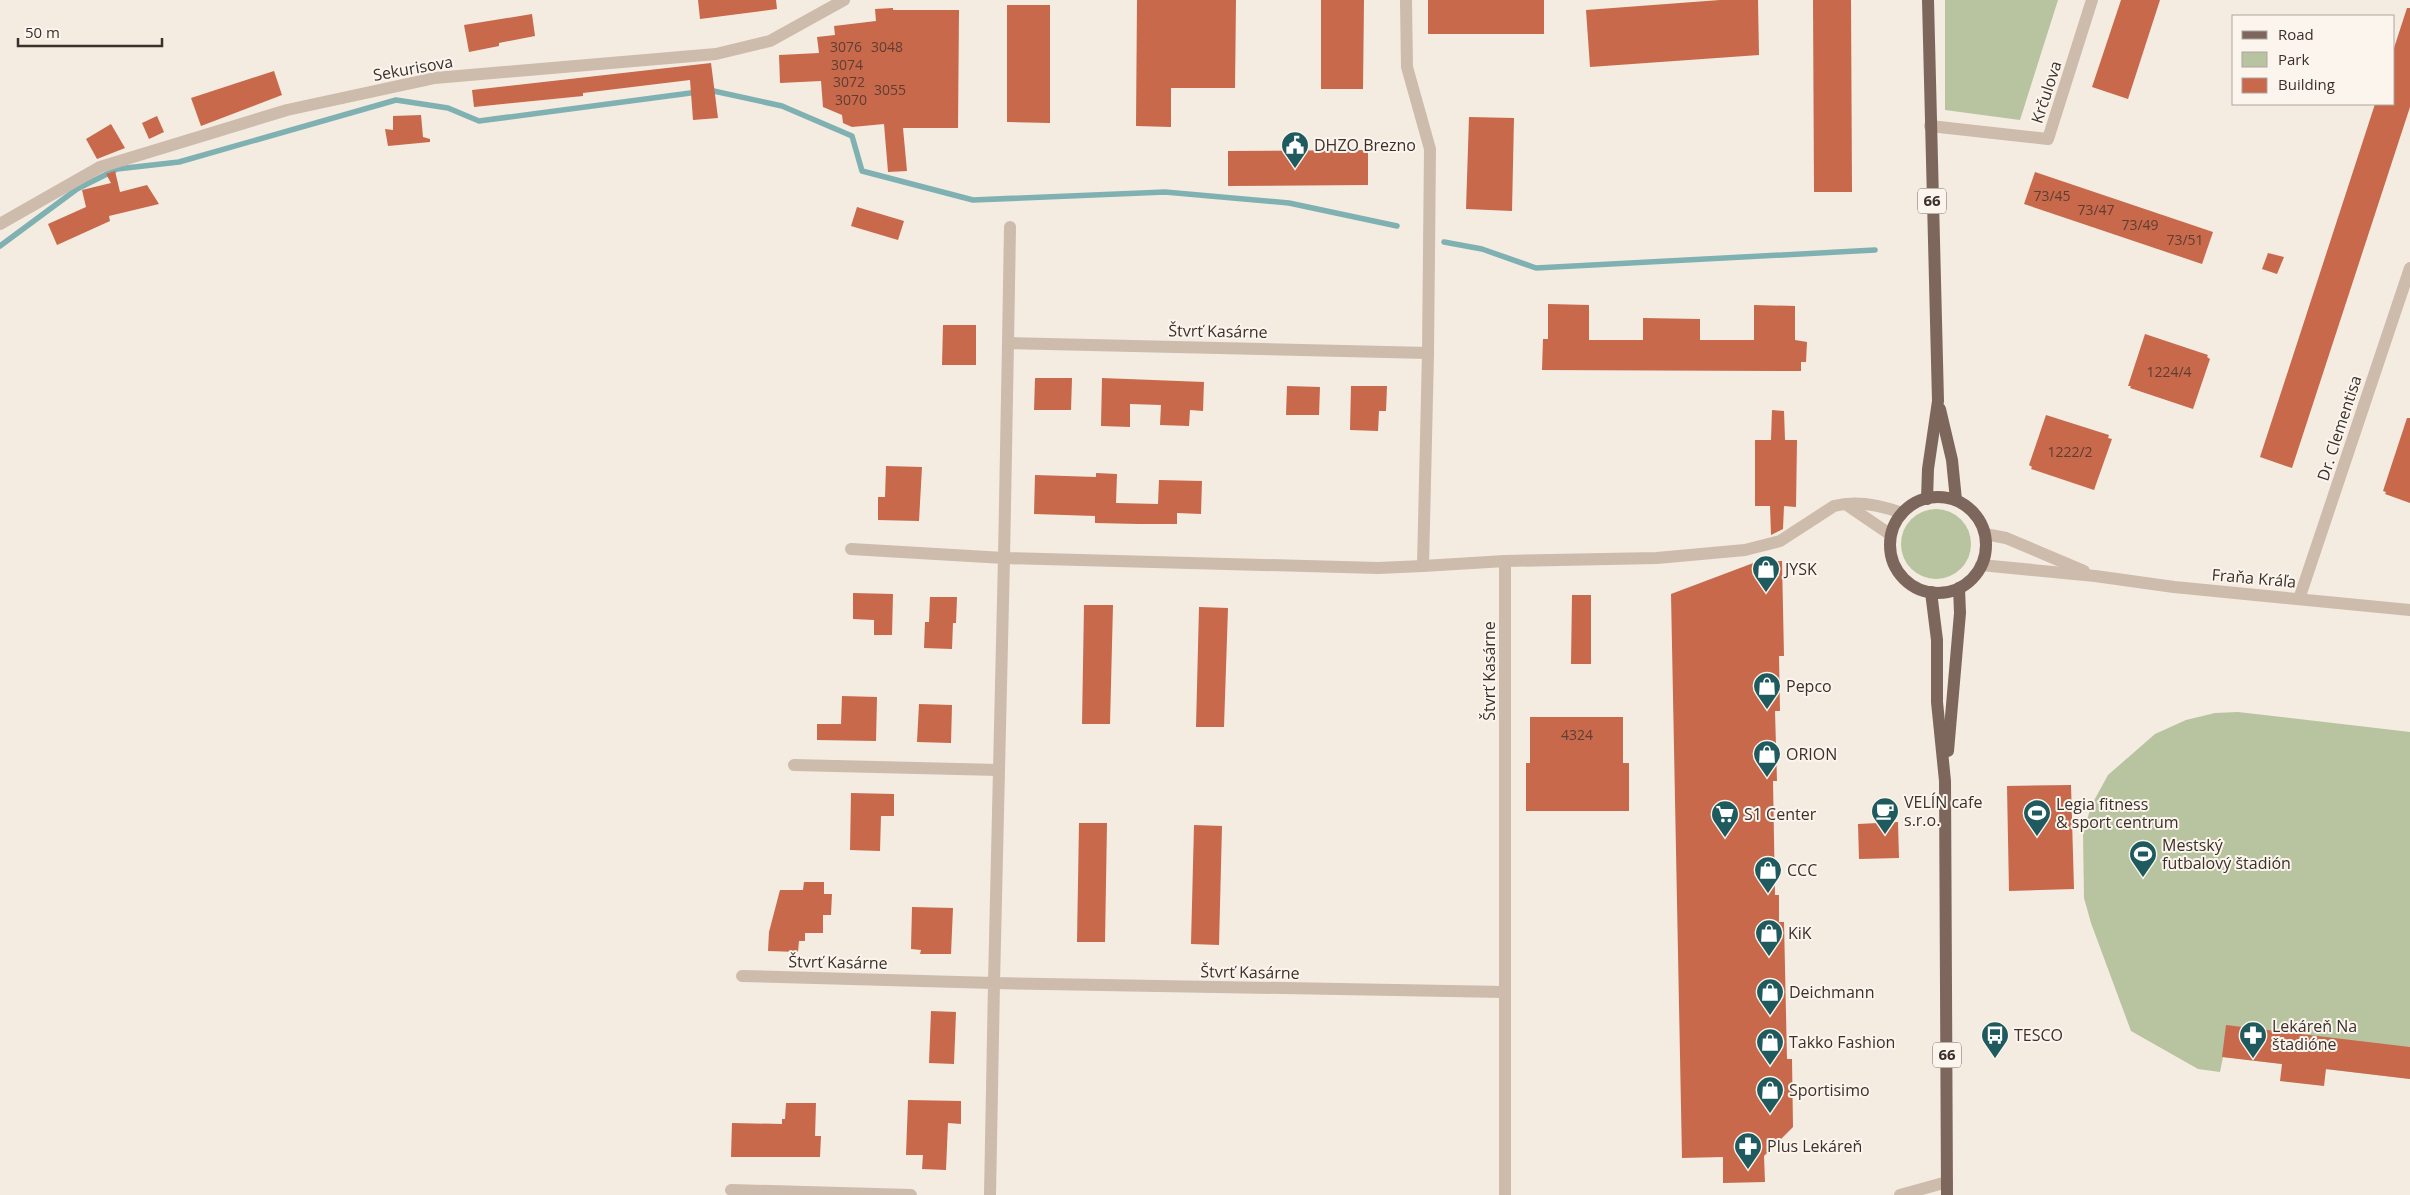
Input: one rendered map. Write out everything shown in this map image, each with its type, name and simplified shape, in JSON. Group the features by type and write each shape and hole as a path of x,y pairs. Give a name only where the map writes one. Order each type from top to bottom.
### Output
{"main road":[{"name":"66","path":"1927,499 1928,469 1938,402 1928,0"},
{"name":"66","path":"1938,402 1952,460 1956,500"},
{"path":"1927,499 1956,500 1972,512 1981,524 1985,534 1985,550 1981,565 1972,578 1959,588 1944,592 1931,592 1911,585 1898,572 1892,558 1891,535 1902,513 1914,504 1927,499"},
{"name":"66","path":"1947,1189 1945,781 1960,613 1959,588"},
{"name":"66","path":"1931,592 1937,640 1937,702 1945,781"}],"street":[{"name":"Sekurisova","path":"0,224 100,167 287,110 435,78 716,54 770,41 844,0"},
{"path":"1406,0 1407,67 1430,148 1423,566"},
{"name":"Krčulova","path":"1930,126 2048,138 2092,0"},
{"path":"990,1195 1010,227"},
{"name":"Dr. Clementisa","path":"2299,599 2410,268"},
{"name":"Štvrť Kasárne","path":"1008,343 1428,353"},
{"path":"851,549 1004,558 1378,568 1506,561 1657,558 1745,550 1780,541 1834,506 1867,503 1902,513"},
{"path":"1847,505 1891,535"},
{"name":"Fraňa Kráľa","path":"1985,534 2006,538 2095,576"},
{"name":"Štvrť Kasárne","path":"1504,1195 1506,561"},
{"name":"Fraňa Kráľa","path":"1981,565 2095,576 2174,587 2410,610"},
{"path":"794,765 999,770"},
{"name":"Štvrť Kasárne","path":"742,976 1366,991 1505,992"},
{"path":"1900,1195 1947,1189"},
{"path":"731,1190 764,1193 911,1195"}],"green space":[{"path":"1945,0 2058,0 2020,120 1945,110"},
{"path":"1936,509 1949,512 1961,519 1968,531 1971,544 1968,557 1961,569 1949,576 1936,579 1923,576 1911,569 1904,557 1901,544 1904,531 1911,519 1923,512"},
{"name":"Mestský futbalový štadión","path":"2238,712 2410,732 2410,1079 2223,1057 2220,1072 2198,1069 2131,1031 2091,923 2084,898 2083,835 2091,806 2108,775 2155,734 2186,720 2215,713"}],"building":[{"path":"698,0 776,0 777,9 700,19"},
{"path":"1137,0 1236,0 1235,88 1171,88 1171,127 1136,126"},
{"path":"1321,0 1364,0 1363,89 1321,89"},
{"path":"1428,0 1544,0 1544,34 1428,34"},
{"path":"1720,0 1758,0 1759,55 1590,67 1586,10"},
{"path":"1813,0 1851,0 1852,192 1814,192"},
{"path":"2121,0 2160,0 2128,99 2092,87"},
{"path":"1007,5 1050,5 1050,123 1007,122"},
{"path":"893,8 893,10 959,10 958,128 903,128 907,171 888,172 884,124 852,127 843,123 842,115 823,107 821,81 780,83 779,55 819,53 817,37 835,35 834,26 876,21 875,9"},
{"path":"2407,8 2410,8 2410,107 2292,468 2260,457 2375,105 2395,105 2395,45"},
{"path":"532,14 535,36 499,43 499,46 469,52 464,25"},
{"path":"711,63 718,118 693,120 690,80 583,93 583,96 474,107 472,90"},
{"path":"274,71 282,95 201,126 191,98"},
{"path":"421,115 423,137 430,139 430,142 388,146 385,129 393,130 393,116"},
{"path":"157,116 164,132 149,139 142,123"},
{"path":"1469,117 1514,118 1512,211 1466,209"},
{"path":"111,124 125,148 97,159 86,139"},
{"path":"1368,150 1368,185 1228,186 1228,151"},
{"path":"115,171 120,192 147,185 159,204 109,216 110,221 57,245 48,224 86,207 82,190 111,183 106,174"},
{"path":"2035,172 2213,232 2202,264 2024,204"},
{"path":"857,207 904,221 898,240 851,226"},
{"path":"2268,253 2284,257 2277,274 2262,269"},
{"path":"1548,304 1589,305 1589,340 1643,340 1643,318 1700,319 1700,340 1754,340 1754,305 1795,306 1795,340 1807,342 1806,362 1801,362 1801,371 1542,370 1543,339 1548,339"},
{"path":"943,325 976,325 976,365 942,365"},
{"path":"2145,334 2208,355 2207,357 2210,359 2193,409 2128,386"},
{"path":"1035,378 1072,378 1071,410 1034,410"},
{"path":"1102,378 1204,382 1203,411 1190,410 1189,426 1160,425 1161,405 1130,404 1130,427 1101,426"},
{"path":"1287,386 1320,387 1319,415 1286,415"},
{"path":"1351,386 1387,386 1386,411 1379,411 1378,431 1350,430"},
{"path":"1772,410 1784,411 1785,440 1797,440 1796,507 1784,506 1783,529 1771,535 1770,506 1755,506 1755,440 1771,440"},
{"path":"2046,415 2109,435 2108,438 2112,439 2094,490 2031,469 2032,467 2029,465"},
{"path":"2407,418 2410,418 2410,503 2385,494 2386,492 2383,491"},
{"path":"886,466 922,467 919,521 878,520 878,497 885,497"},
{"path":"1096,473 1117,474 1116,503 1158,504 1159,480 1202,481 1201,514 1177,513 1177,524 1139,524 1095,523 1095,516 1034,514 1035,475 1096,477"},
{"name":"S1 Center","path":"1782,561 1784,656 1779,656 1780,711 1775,711 1777,781 1773,781 1775,895 1779,895 1779,922 1784,922 1787,1059 1792,1059 1793,1127 1764,1156 1765,1182 1723,1183 1723,1157 1682,1158 1671,594 1756,562"},
{"path":"853,593 893,594 892,635 874,635 874,620 853,619"},
{"path":"1572,595 1591,595 1591,664 1571,664"},
{"path":"930,597 957,597 952,649 924,648 925,622 929,622"},
{"path":"1084,605 1113,605 1110,724 1082,724"},
{"path":"1199,607 1228,608 1224,727 1196,727"},
{"path":"842,696 877,697 876,741 817,740 817,724 841,724"},
{"path":"919,704 952,705 951,743 917,742"},
{"path":"1530,717 1623,717 1623,763 1629,763 1629,811 1526,811 1526,763 1530,763"},
{"path":"2071,785 2074,889 2009,891 2007,786"},
{"path":"851,793 894,794 894,816 881,816 880,851 850,850"},
{"path":"1898,822 1899,858 1859,859 1858,824"},
{"path":"1079,823 1107,823 1105,942 1077,942"},
{"path":"1194,825 1222,826 1219,945 1191,944"},
{"path":"804,882 824,882 824,894 832,894 831,915 823,915 823,933 805,933 805,941 799,941 798,952 768,951 769,932 780,890 803,890"},
{"path":"912,907 953,908 951,954 920,954 921,950 911,949"},
{"path":"931,1011 956,1012 954,1064 929,1063"},
{"path":"2226,1025 2410,1047 2410,1079 2326,1069 2324,1086 2280,1081 2282,1064 2222,1057"},
{"path":"908,1100 961,1101 961,1124 948,1123 946,1170 922,1169 923,1155 906,1155"},
{"path":"786,1103 816,1103 815,1136 821,1136 820,1157 731,1157 732,1123 782,1124 782,1119 785,1119"}],"waterway":[{"path":"709,90 782,106 852,136 862,171 973,200 1165,192 1289,203 1397,226"},
{"path":"0,246 77,189 117,169 179,162 396,100 448,108 479,121 698,92"},
{"path":"1444,242 1482,249 1536,268 1875,250"}],"place":[{"name":"DHZO Brezno","path":"1295,169"},
{"name":"JYSK","path":"1766,593"},
{"name":"Pepco","path":"1767,710"},
{"name":"ORION","path":"1767,778"},
{"name":"VELÍN cafe s.r.o.","path":"1885,835"},
{"name":"Legia fitness & sport centrum","path":"2037,837"},
{"name":"S1 Center","path":"1725,838"},
{"name":"Mestský futbalový štadión","path":"2143,878"},
{"name":"CCC","path":"1768,894"},
{"name":"KiK","path":"1769,957"},
{"name":"Deichmann","path":"1770,1016"},
{"name":"TESCO","path":"1995,1059"},
{"name":"Lekáreň Na štadióne","path":"2253,1059"},
{"name":"Takko Fashion","path":"1770,1066"},
{"name":"Sportisimo","path":"1770,1114"},
{"name":"Plus Lekáreň","path":"1748,1170"}]}
